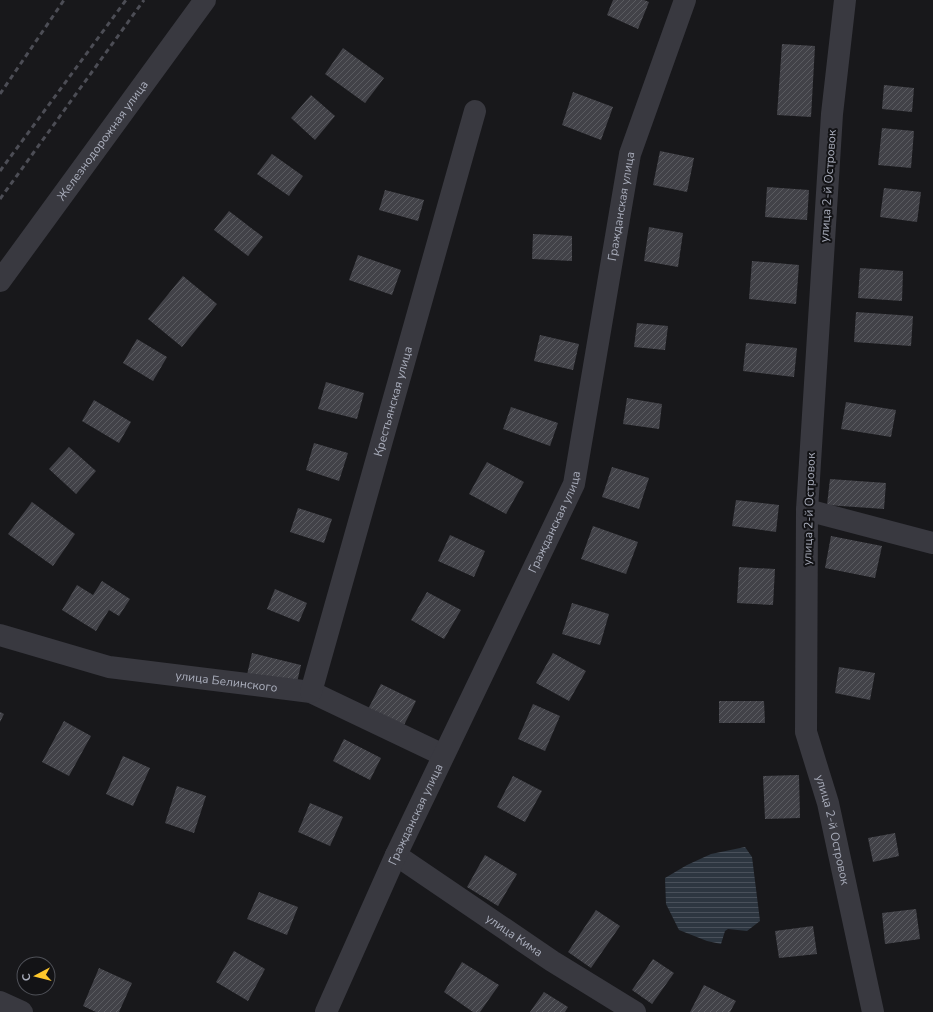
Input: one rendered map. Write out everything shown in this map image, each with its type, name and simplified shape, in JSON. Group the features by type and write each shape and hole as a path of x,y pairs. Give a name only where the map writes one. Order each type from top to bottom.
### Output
{"street":[{"name":"Железнодорожная улица","path":"0,281 205,0"},
{"name":"Гражданская улица","path":"326,1012 396,855 574,484 630,154 685,0"},
{"name":"улица 2-й Островок","path":"845,0 832,114 807,510 806,732 828,803 873,1012"},
{"name":"Крестьянская улица","path":"311,692 475,111"},
{"path":"807,510 933,543"},
{"name":"улица Белинского","path":"0,635 108,666 311,692 443,755"},
{"name":"улица Кима","path":"396,855 552,961 635,1012"},
{"path":"0,1002 22,1012"}],"shaded area":[{"path":"745,847 752,857 760,921 747,931 728,929 725,931 721,944 707,941 679,930 666,904 665,878 687,865 711,854"}],"building":[{"path":"613,0 644,0 649,2 638,29 607,15"},
{"path":"782,44 815,46 811,117 777,115"},
{"path":"343,48 384,78 365,103 325,74"},
{"path":"884,85 914,88 912,112 882,109"},
{"path":"573,92 613,107 601,140 562,125"},
{"path":"311,95 335,116 315,140 291,118"},
{"path":"882,128 914,131 911,168 878,165"},
{"path":"660,151 694,158 687,192 653,185"},
{"path":"272,154 303,176 289,196 257,174"},
{"path":"767,187 809,190 807,220 765,217"},
{"path":"884,188 921,192 917,222 880,217"},
{"path":"385,190 424,200 418,221 379,210"},
{"path":"229,211 263,237 248,256 214,230"},
{"path":"649,227 683,233 678,267 644,261"},
{"path":"533,234 572,236 572,261 532,259"},
{"path":"358,255 401,270 392,295 349,280"},
{"path":"752,261 799,265 796,304 749,299"},
{"path":"860,268 903,271 902,301 858,298"},
{"path":"183,276 217,304 182,347 148,319"},
{"path":"856,312 913,316 911,346 854,342"},
{"path":"637,323 668,326 665,350 634,347"},
{"path":"540,335 579,344 573,370 534,361"},
{"path":"137,339 167,357 153,381 123,363"},
{"path":"746,343 797,348 794,377 743,371"},
{"path":"326,382 364,393 357,419 318,409"},
{"path":"627,398 662,404 659,429 623,424"},
{"path":"94,400 131,422 119,443 82,421"},
{"path":"846,402 896,410 891,437 841,429"},
{"path":"511,407 558,423 550,446 503,429"},
{"path":"314,443 348,453 339,481 306,470"},
{"path":"69,447 96,471 76,494 49,469"},
{"path":"487,462 524,482 506,514 469,494"},
{"path":"612,467 649,478 639,509 602,497"},
{"path":"830,479 886,483 884,509 827,505"},
{"path":"736,500 779,505 776,532 732,526"},
{"path":"32,502 75,534 53,566 8,534"},
{"path":"298,508 332,519 324,543 290,532"},
{"path":"593,526 638,542 626,574 581,559"},
{"path":"450,535 485,551 474,577 438,561"},
{"path":"831,536 882,546 875,578 825,568"},
{"path":"739,567 775,569 773,605 737,603"},
{"path":"102,581 130,599 119,616 109,610 96,631 62,610 77,585 93,595"},
{"path":"275,589 307,603 299,622 267,609"},
{"path":"427,592 461,610 444,639 411,620"},
{"path":"572,603 609,614 600,645 562,634"},
{"path":"252,653 301,665 295,691 246,679"},
{"path":"553,653 586,671 569,701 536,683"},
{"path":"839,667 875,673 870,700 835,693"},
{"path":"381,684 416,701 403,727 368,709"},
{"path":"719,701 764,701 765,723 719,723"},
{"path":"533,704 560,716 545,751 518,739"},
{"path":"0,712 4,714 0,722"},
{"path":"64,721 91,736 69,776 42,762"},
{"path":"344,739 381,758 370,780 333,761"},
{"path":"123,756 150,768 133,806 106,794"},
{"path":"799,775 800,818 765,819 763,776"},
{"path":"513,776 542,791 525,822 497,807"},
{"path":"177,786 206,796 194,833 165,823"},
{"path":"310,803 343,817 330,846 298,832"},
{"path":"895,833 899,856 873,862 868,838"},
{"path":"485,855 517,874 498,906 467,887"},
{"path":"259,892 298,907 287,935 247,919"},
{"path":"916,909 920,939 885,944 882,913"},
{"path":"596,910 620,926 591,968 568,952"},
{"path":"813,926 817,954 779,958 775,931"},
{"path":"234,951 265,969 248,1001 216,982"},
{"path":"653,959 674,973 652,1004 632,990"},
{"path":"462,962 499,985 480,1012 473,1012 444,992"},
{"path":"99,968 132,983 119,1012 96,1012 83,1006"},
{"path":"704,985 736,1001 730,1012 690,1012"},
{"path":"544,992 568,1007 565,1012 530,1012"}],"railway":[{"path":"0,94 64,0"},
{"path":"0,171 126,0"},
{"path":"0,199 144,0"}]}
